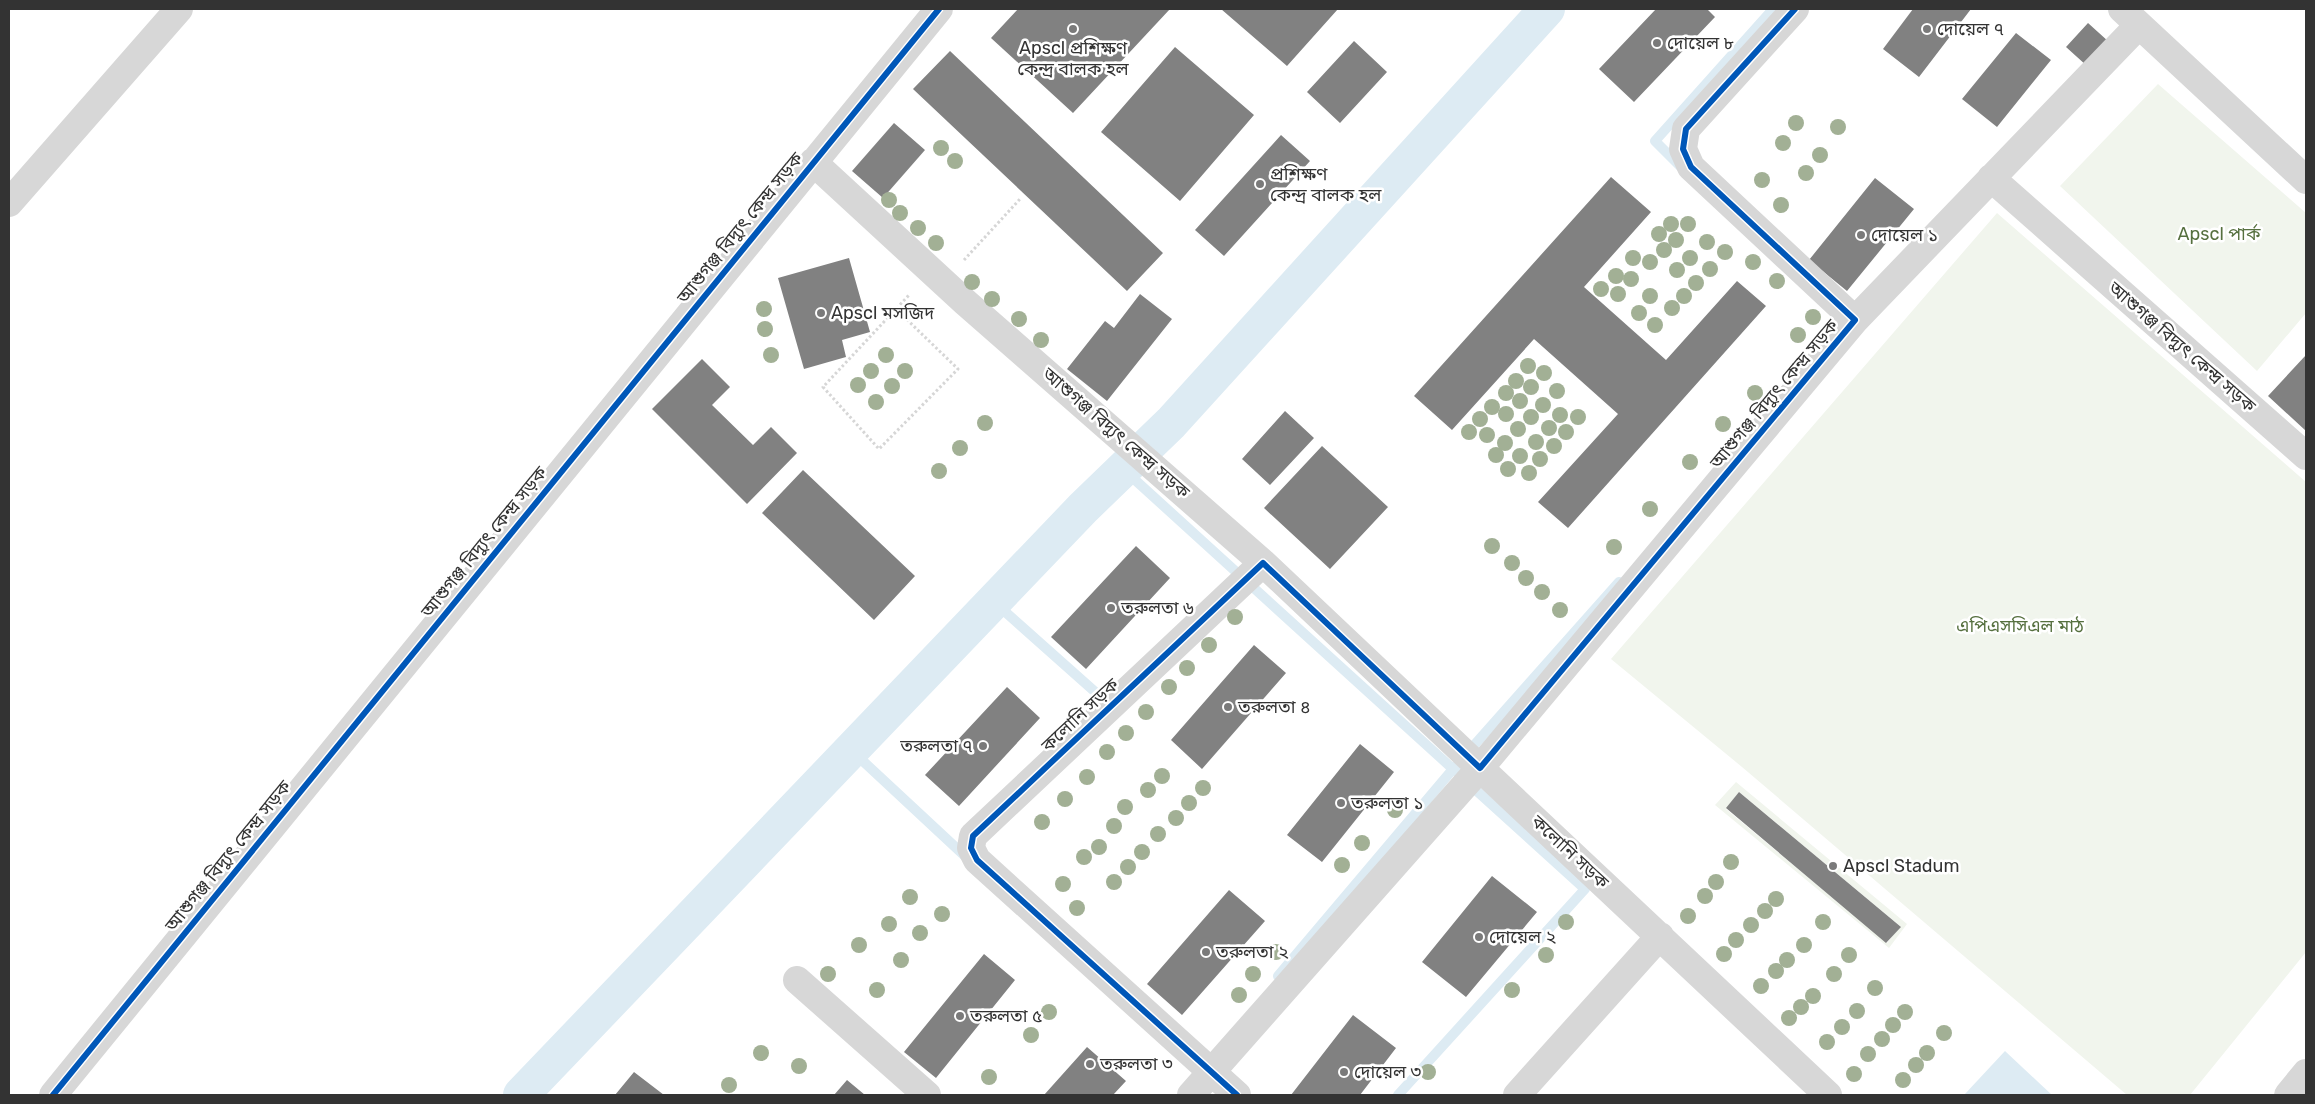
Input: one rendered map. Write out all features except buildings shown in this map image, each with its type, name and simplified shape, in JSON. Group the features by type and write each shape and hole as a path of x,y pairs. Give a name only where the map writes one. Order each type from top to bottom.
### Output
{"street":[{"path":"9,204 179,9"},
{"name":"আশুগঞ্জ বিদ্যুৎ কেন্দ্র সড়ক","path":"54,1095 939,9"},
{"name":"আশুগঞ্জ বিদ্যুৎ কেন্দ্র সড়ক","path":"1795,9 1686,129 1683,149 1691,167 1855,320"},
{"name":"আশুগঞ্জ বিদ্যুৎ কেন্দ্র সড়ক","path":"1480,768 1855,320 1991,178 2130,17 2306,180"},
{"name":"আশুগঞ্জ বিদ্যুৎ কেন্দ্র সড়ক","path":"813,162 937,277 1263,563"},
{"name":"আশুগঞ্জ বিদ্যুৎ কেন্দ্র সড়ক","path":"1991,178 2306,456"},
{"name":"কলোনি সড়ক","path":"1237,1095 977,860 971,848 974,836 1263,563 1828,1095"},
{"path":"1191,1095 1480,768"},
{"path":"1517,1095 1660,936"},
{"path":"797,980 927,1095"},
{"path":"2288,1095 2306,1073"}],"path":[{"path":"896,309 958,369 879,449 823,387 896,309 937,277 1020,199"}],"green space":[{"name":"Apscl পার্ক","path":"2158,84 2306,213 2306,313 2257,371 2060,186"},
{"name":"এপিএসসিএল মাঠ","path":"1997,213 2306,482 2306,952 2190,1095 2127,1095 1742,767 1611,659"},
{"name":"Apscl Stadum","path":"1736,782 1907,924 1889,948 1715,805","holes":["1739,792 1900,926 1887,943 1726,809"]}],"shaded area":[{"path":"2005,1051 2052,1095 1964,1095"}],"waterway":[{"path":"521,1095 1083,508 1171,423 1547,9"},
{"path":"1681,167 1655,141 1773,9"},
{"path":"1123,469 1453,769 1619,582"},
{"path":"993,601 1102,698 1094,705"},
{"path":"851,750 966,857"},
{"path":"1278,976 1453,769 1458,773"},
{"path":"1398,1095 1585,889 1468,783"}],"cycle path":[{"path":"53,1095 939,9"},
{"path":"1237,1095 977,860 971,848 973,836 1263,563 1480,768 1855,320 1691,167 1683,149 1686,129 1795,9"}],"place":[{"name":"Apscl প্রশিক্ষণ কেন্দ্র বালক হল","path":"1073,29"},
{"name":"দোয়েল ৭","path":"1927,29"},
{"name":"দোয়েল ৮","path":"1657,43"},
{"name":"প্রশিক্ষণ কেন্দ্র বালক হল","path":"1260,184"},
{"name":"দোয়েল ১","path":"1861,235"},
{"name":"Apscl মসজিদ","path":"821,313"},
{"name":"তরুলতা ৬","path":"1111,608"},
{"name":"তরুলতা ৪","path":"1228,707"},
{"name":"তরুলতা ৭","path":"983,746"},
{"name":"তরুলতা ১","path":"1341,803"},
{"name":"Apscl Stadum","path":"1833,866"},
{"name":"দোয়েল ২","path":"1479,937"},
{"name":"তরুলতা ২","path":"1206,952"},
{"name":"তরুলতা ৫","path":"960,1016"},
{"name":"তরুলতা ৩","path":"1090,1064"},
{"name":"দোয়েল ৩","path":"1344,1072"}]}
